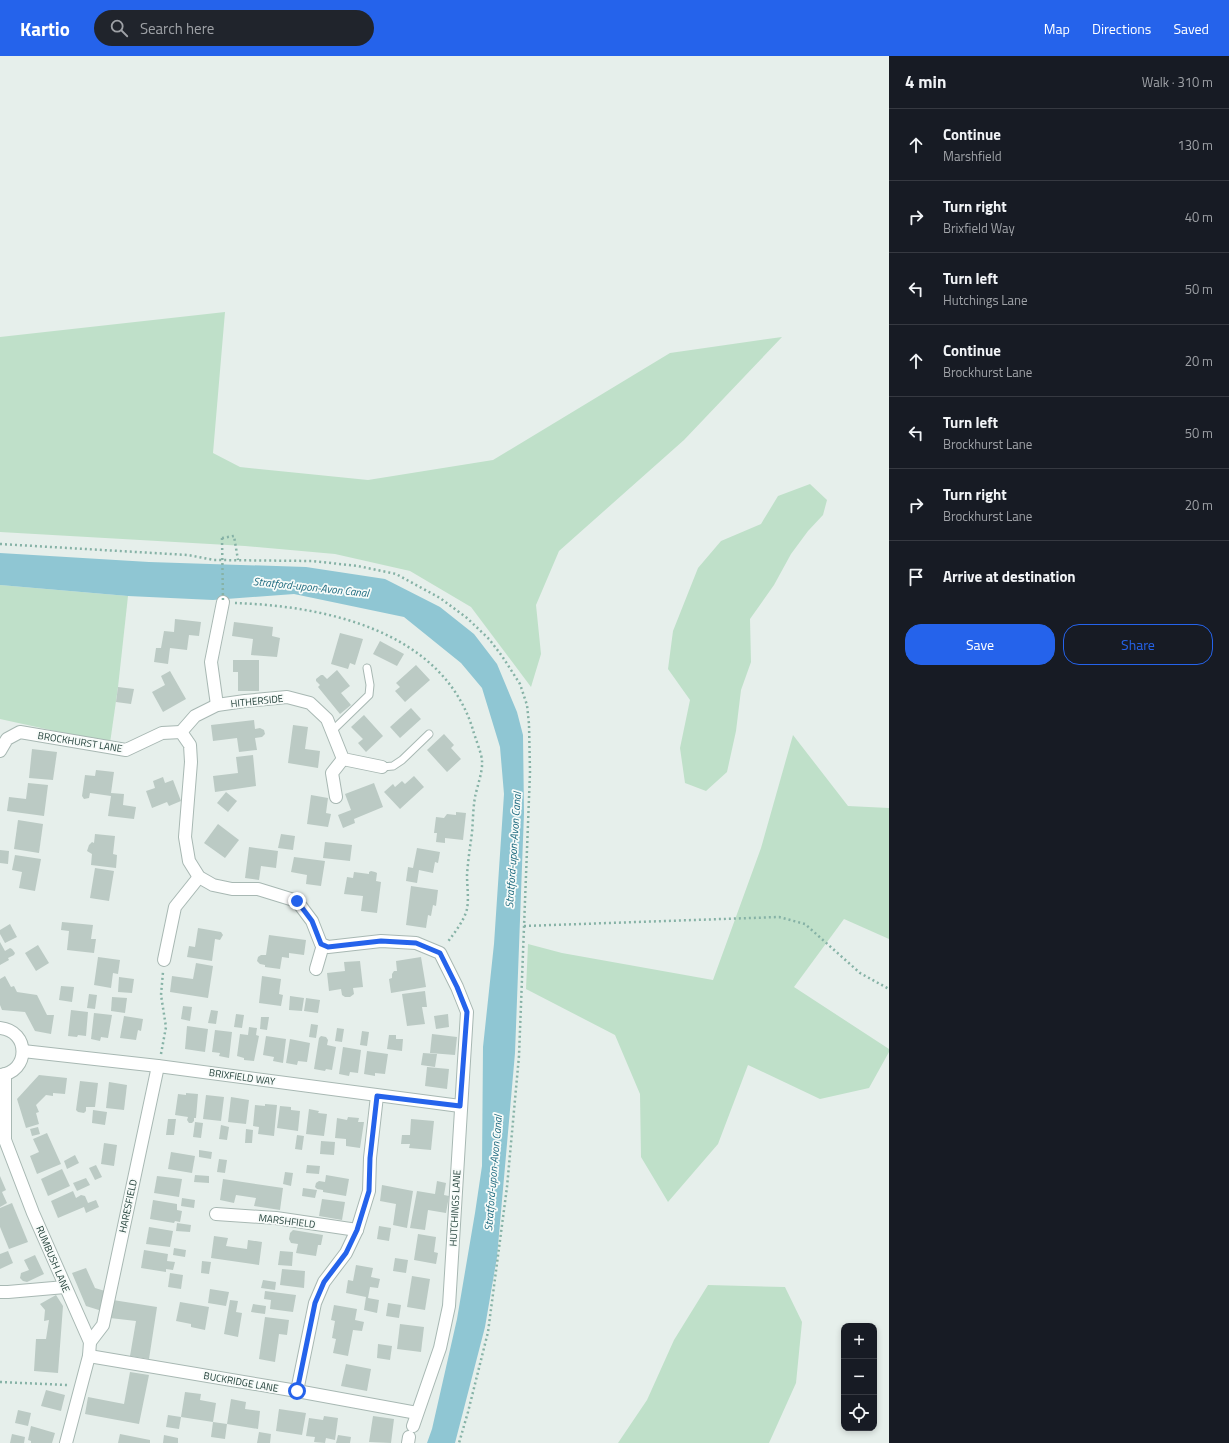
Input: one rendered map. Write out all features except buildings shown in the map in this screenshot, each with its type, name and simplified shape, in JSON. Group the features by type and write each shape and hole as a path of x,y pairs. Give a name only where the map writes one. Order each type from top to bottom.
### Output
{"street":[{"name":"HITHERSIDE","path":"217,705 211,662 223,602"},
{"name":"HITHERSIDE","path":"181,732 195,716 217,705 287,697 310,703 327,719 343,759"},
{"name":"BROCKHURST LANE","path":"0,751 7,739 20,732 126,750 162,733 181,732"},
{"path":"181,732 190,745 191,762 185,837 189,861 199,877 213,885 232,890 258,889 297,901 312,921 321,944 328,947 381,941 416,943 440,953"},
{"path":"336,797 332,773 343,759 382,767"},
{"path":"164,960 175,907 199,877"},
{"path":"316,969 323,945"},
{"name":"HUTCHINGS LANE","path":"410,1435 438,1354 449,1306 457,1189 460,1106 467,1012 457,987 440,953"},
{"path":"0,1028 6,1028 13,1032 22,1044 23,1051 22,1059 18,1066 12,1071 2,1075"},
{"name":"BRIXFIELD WAY","path":"23,1051 158,1066 460,1106"},
{"name":"HARESFIELD","path":"90,1342 103,1325 158,1066"},
{"name":"RUMBUSH LANE","path":"2,1075 2,1141 90,1342 89,1356 66,1443"},
{"path":"297,1391 315,1303 324,1282 346,1253 357,1230 369,1191 370,1158 377,1096"},
{"name":"MARSHFIELD","path":"216,1214 276,1218 357,1230"},
{"path":"0,1292 65,1287"},
{"name":"BUCKRIDGE LANE","path":"89,1356 417,1413"}],"lane":[{"path":"332,731 369,695 370,685 367,668"},
{"path":"382,767 393,766 402,760 429,734"}],"path":[{"path":"238,560 234,536 222,538 223,602 259,604 316,613 342,618 378,631 406,644 430,662 447,682 469,716 482,761 475,799 467,875 467,908 461,924 440,953"},
{"path":"0,544 188,555 214,560 312,561 358,566 396,574 440,598 467,618 498,650 520,684 527,705 530,772 519,1056 507,1187 488,1332 459,1443"},
{"path":"524,926 779,917 805,924 860,973 889,988"},
{"path":"158,1066 166,1027 161,994 164,960"},
{"path":"0,1382 81,1386"}],"green space":[{"path":"225,312 213,453 240,467 368,480 493,460 670,353 782,337 684,440 559,551 536,605 541,654 531,687 471,607 410,571 335,554 245,546 0,532 0,337"},
{"path":"810,484 827,500 823,515 808,531 791,554 774,585 750,619 751,662 741,690 736,731 727,772 706,791 685,783 680,748 690,700 668,669 673,631 698,568 721,541 761,524 778,496"},
{"path":"0,585 128,596 110,743 0,719"},
{"path":"793,735 848,806 889,808 889,939 844,919 794,987 889,1049 889,1052 869,1088 820,1099 748,1065 718,1144 668,1202 641,1157 640,1094 615,1035 526,989 528,944 562,953 713,980 761,848"},
{"path":"708,1285 785,1287 802,1322 796,1383 769,1443 618,1443 647,1400 674,1340"}],"water":[{"name":"Stratford-upon-Avon Canal","path":"0,553 149,562 306,567 385,579 440,607 474,634 497,664 517,712 523,735 524,813 515,1053 497,1257 485,1327 455,1443 427,1443 432,1429 457,1319 482,1166 483,1047 494,944 504,794 500,747 482,688 461,663 404,617 294,594 213,600 128,596 0,585"}],"route":[{"path":"297,901 312,921 321,944 328,947 381,941 416,943 440,953 457,987 467,1012 460,1106 377,1096 370,1158 369,1191 357,1230 346,1253 324,1282 315,1303 297,1391"}]}
